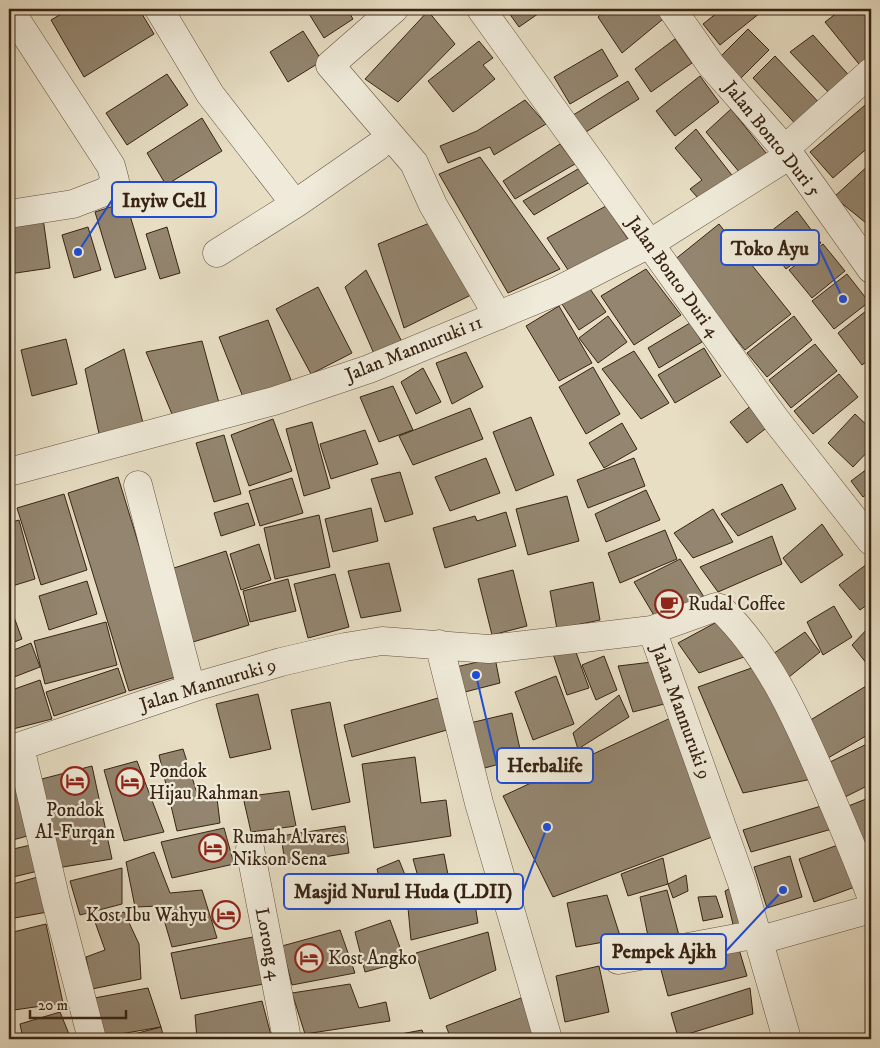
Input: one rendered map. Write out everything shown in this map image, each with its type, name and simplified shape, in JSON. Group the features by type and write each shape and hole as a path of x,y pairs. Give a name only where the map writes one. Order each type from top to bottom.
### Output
{"street":[{"path":"9,9 111,166 115,182 107,191 73,204 9,214"},
{"path":"159,9 210,94 295,204"},
{"path":"394,9 330,64 414,163 433,205 498,316"},
{"name":"Jalan Bonto Duri 4","path":"481,9 776,420 871,541"},
{"name":"Jalan Bonto Duri 5","path":"672,9 711,65 787,152 871,269"},
{"name":"Jalan Mannuruki 11","path":"9,472 274,401 369,369 558,291 649,244 787,152 871,72"},
{"path":"217,254 295,204 377,147"},
{"path":"138,485 191,688"},
{"path":"652,630 716,607 720,608 740,630 765,663 797,722 848,838 871,896"},
{"name":"Jalan Mannuruki 9","path":"14,749 191,688 281,662 346,647 382,641 489,649 652,630 742,883 787,1039"},
{"path":"426,643 479,803 548,1039"},
{"path":"14,749 92,1039"},
{"name":"Lorong 4","path":"250,849 287,1039"},
{"path":"618,960 759,937 871,909"}],"building":[{"path":"70,9 139,9 154,34 84,77 51,20"},
{"path":"306,9 347,9 353,19 324,38"},
{"path":"506,9 545,9 519,27"},
{"path":"607,9 663,9 668,15 622,53 598,17"},
{"path":"722,9 765,9 720,45 703,24"},
{"path":"842,9 871,9 871,62 863,69 825,22"},
{"path":"428,11 455,44 398,102 365,79"},
{"path":"748,29 769,50 741,78 720,57"},
{"path":"303,31 322,61 288,82 270,52"},
{"path":"813,35 853,80 831,95 790,52"},
{"path":"675,39 692,63 651,92 635,69"},
{"path":"479,41 493,58 483,65 495,79 453,112 428,81"},
{"path":"602,49 618,76 570,104 554,77"},
{"path":"775,56 825,109 801,130 753,78"},
{"path":"167,74 188,105 127,145 106,113"},
{"path":"700,76 719,102 675,136 656,111"},
{"path":"628,81 639,99 581,135 570,117"},
{"path":"525,100 546,124 494,155 490,147 448,163 440,146 477,131"},
{"path":"871,100 871,145 833,178 810,152"},
{"path":"731,109 770,158 745,179 706,132"},
{"path":"202,118 222,151 166,185 147,153"},
{"path":"696,129 738,183 705,206 690,189 702,180 675,148"},
{"path":"560,144 575,164 515,199 503,181"},
{"path":"480,157 560,269 508,293 439,174"},
{"path":"871,163 871,218 866,223 834,197"},
{"path":"578,169 590,182 534,215 523,201"},
{"path":"126,202 146,269 115,278 95,212"},
{"path":"606,206 632,245 572,276 547,238"},
{"path":"797,211 821,243 786,269 762,238"},
{"path":"43,218 50,268 9,274 9,222"},
{"path":"432,222 471,295 404,328 378,244"},
{"path":"719,224 791,314 745,350 673,261"},
{"path":"88,227 101,270 74,278 62,235"},
{"path":"167,227 180,273 160,279 146,234"},
{"path":"823,244 845,271 812,298 789,270"},
{"path":"646,269 681,315 634,345 601,296"},
{"path":"366,270 403,344 378,363 345,287"},
{"path":"847,274 869,302 834,329 812,301"},
{"path":"588,286 606,312 579,330 562,304"},
{"path":"318,287 352,353 311,374 276,309"},
{"path":"559,306 592,363 559,381 526,326"},
{"path":"871,307 871,358 862,365 838,333"},
{"path":"608,316 627,342 598,363 579,338"},
{"path":"794,316 812,340 767,377 747,353"},
{"path":"268,320 291,380 245,402 219,337"},
{"path":"690,323 702,342 659,368 648,348"},
{"path":"66,339 77,384 32,396 21,350"},
{"path":"202,341 219,403 172,414 146,352"},
{"path":"815,344 837,371 791,408 769,380"},
{"path":"704,348 721,376 675,403 658,375"},
{"path":"124,349 144,427 101,443 85,369"},
{"path":"634,351 669,403 641,419 602,369"},
{"path":"466,352 483,387 452,404 436,363"},
{"path":"593,367 620,414 586,434 559,387"},
{"path":"423,368 441,402 416,414 401,382"},
{"path":"839,374 858,397 813,434 794,411"},
{"path":"393,386 413,430 379,442 360,397"},
{"path":"752,405 769,426 747,443 730,422"},
{"path":"470,408 483,439 413,465 399,436"},
{"path":"855,414 871,429 871,448 853,467 828,443"},
{"path":"531,417 554,475 516,491 493,432"},
{"path":"273,419 292,471 249,486 231,435"},
{"path":"312,422 330,488 304,496 286,429"},
{"path":"622,423 637,449 604,468 589,443"},
{"path":"365,430 378,464 331,479 320,444"},
{"path":"224,435 241,494 214,502 196,443"},
{"path":"486,458 500,493 450,511 435,477"},
{"path":"634,458 645,486 588,508 577,480"},
{"path":"871,466 871,491 863,497 851,481"},
{"path":"400,472 413,514 385,522 371,479"},
{"path":"118,477 179,676 129,691 68,493"},
{"path":"292,478 303,513 260,526 249,491"},
{"path":"782,484 796,509 738,536 721,514"},
{"path":"646,490 660,520 606,542 595,514"},
{"path":"64,494 87,570 41,585 17,508"},
{"path":"567,496 579,541 528,555 516,509"},
{"path":"248,503 255,525 221,536 214,513"},
{"path":"371,508 378,541 333,552 325,519"},
{"path":"713,509 733,542 693,558 674,533"},
{"path":"506,512 516,546 445,568 433,528 475,516 477,521"},
{"path":"319,515 330,567 275,579 264,528"},
{"path":"19,520 35,579 9,587 9,523"},
{"path":"822,524 843,555 801,583 783,558"},
{"path":"665,530 677,559 620,583 608,553"},
{"path":"772,536 782,564 718,592 700,567"},
{"path":"259,544 271,580 241,590 230,554"},
{"path":"226,551 249,625 193,642 171,569"},
{"path":"680,559 704,597 655,617 634,582"},
{"path":"871,561 871,602 860,610 839,585"},
{"path":"389,563 401,611 361,618 348,571"},
{"path":"513,570 527,626 492,635 478,579"},
{"path":"335,574 349,627 308,638 294,584"},
{"path":"288,579 296,611 250,622 243,591"},
{"path":"87,581 97,614 49,630 39,596"},
{"path":"593,582 600,620 557,629 550,591"},
{"path":"834,606 852,637 823,655 807,622"},
{"path":"9,607 22,639 9,644"},
{"path":"726,617 744,657 699,673 678,643"},
{"path":"106,622 117,665 45,684 34,641"},
{"path":"871,625 871,669 852,645"},
{"path":"805,632 820,652 784,681 767,658"},
{"path":"31,643 40,667 9,679 9,652"},
{"path":"573,644 589,688 567,695 552,651"},
{"path":"604,656 617,690 596,700 582,665"},
{"path":"495,658 500,683 461,693 456,667"},
{"path":"661,661 676,701 633,712 618,666"},
{"path":"760,665 817,778 743,793 698,687"},
{"path":"118,668 126,692 54,716 46,692"},
{"path":"556,676 574,724 533,740 515,692"},
{"path":"40,680 52,719 9,730 9,691"},
{"path":"871,683 871,733 828,758 804,724"},
{"path":"258,694 271,749 230,758 216,704"},
{"path":"619,695 629,717 578,749 573,733"},
{"path":"445,696 454,728 352,757 344,725"},
{"path":"330,702 350,802 312,810 291,710"},
{"path":"512,713 522,758 481,769 470,723"},
{"path":"677,715 712,837 553,897 503,796"},
{"path":"871,742 871,784 845,797 826,764"},
{"path":"183,749 197,793 216,790 220,823 177,831 159,755"},
{"path":"415,757 421,803 446,800 451,836 374,848 362,764"},
{"path":"137,761 164,832 124,841 104,770"},
{"path":"92,766 112,859 57,868 34,781"},
{"path":"23,788 31,835 9,841 9,791"},
{"path":"289,791 296,826 251,832 243,797"},
{"path":"871,797 871,849 858,855 841,809"},
{"path":"821,806 832,829 751,852 743,830"},
{"path":"345,826 349,853 285,863 281,836"},
{"path":"224,828 234,864 172,878 161,842"},
{"path":"849,841 863,884 814,902 799,859"},
{"path":"35,844 38,871 9,878 9,850"},
{"path":"154,852 170,893 202,890 217,938 172,947 160,906 135,907 126,862"},
{"path":"444,854 450,885 422,891 413,859"},
{"path":"790,856 802,897 767,908 754,867"},
{"path":"663,858 668,884 628,896 621,874"},
{"path":"399,860 414,897 387,908 377,869"},
{"path":"122,868 122,904 80,915 70,881"},
{"path":"45,875 53,911 9,919 9,885"},
{"path":"686,875 688,891 673,898 668,884"},
{"path":"737,885 753,932 736,937 725,891"},
{"path":"667,890 681,943 651,951 640,897"},
{"path":"607,895 621,939 576,947 567,903"},
{"path":"716,896 723,917 703,921 698,897"},
{"path":"474,898 478,923 411,940 408,908 441,907"},
{"path":"124,912 139,944 141,979 92,989 86,957 105,950 95,922"},
{"path":"390,920 405,961 365,972 355,932"},
{"path":"46,924 63,1003 14,1010 9,987 9,933"},
{"path":"340,930 355,973 292,985 282,946"},
{"path":"488,932 496,970 430,999 416,953"},
{"path":"258,936 264,984 181,999 171,953"},
{"path":"738,946 747,976 668,996 660,966"},
{"path":"599,966 609,1012 565,1022 556,976"},
{"path":"350,984 359,1008 386,1002 390,1021 305,1034 292,993"},
{"path":"148,988 161,1027 97,1038 89,999"},
{"path":"750,988 753,1014 678,1037 671,1013"},
{"path":"521,998 537,1039 451,1039 446,1026"},
{"path":"262,1001 272,1039 197,1039 195,1015"},
{"path":"60,1012 71,1039 23,1039 20,1024"},
{"path":"161,1027 164,1039 115,1039"},
{"path":"422,1030 425,1039 374,1039"}],"place":[{"name":"Inyiw Cell","path":"78,252"},
{"name":"Toko Ayu","path":"843,299"},
{"name":"Rudal Coffee","path":"669,604"},
{"name":"Herbalife","path":"476,675"},
{"name":"Pondok Al-Furqan","path":"75,781"},
{"name":"Pondok Hijau Rahman","path":"130,782"},
{"name":"Masjid Nurul Huda (LDII)","path":"547,827"},
{"name":"Rumah Alvares Nikson Sena","path":"213,848"},
{"name":"Pempek Ajkh","path":"783,890"},
{"name":"Kost Ibu Wahyu","path":"226,915"},
{"name":"Kost Angko","path":"309,958"}]}
